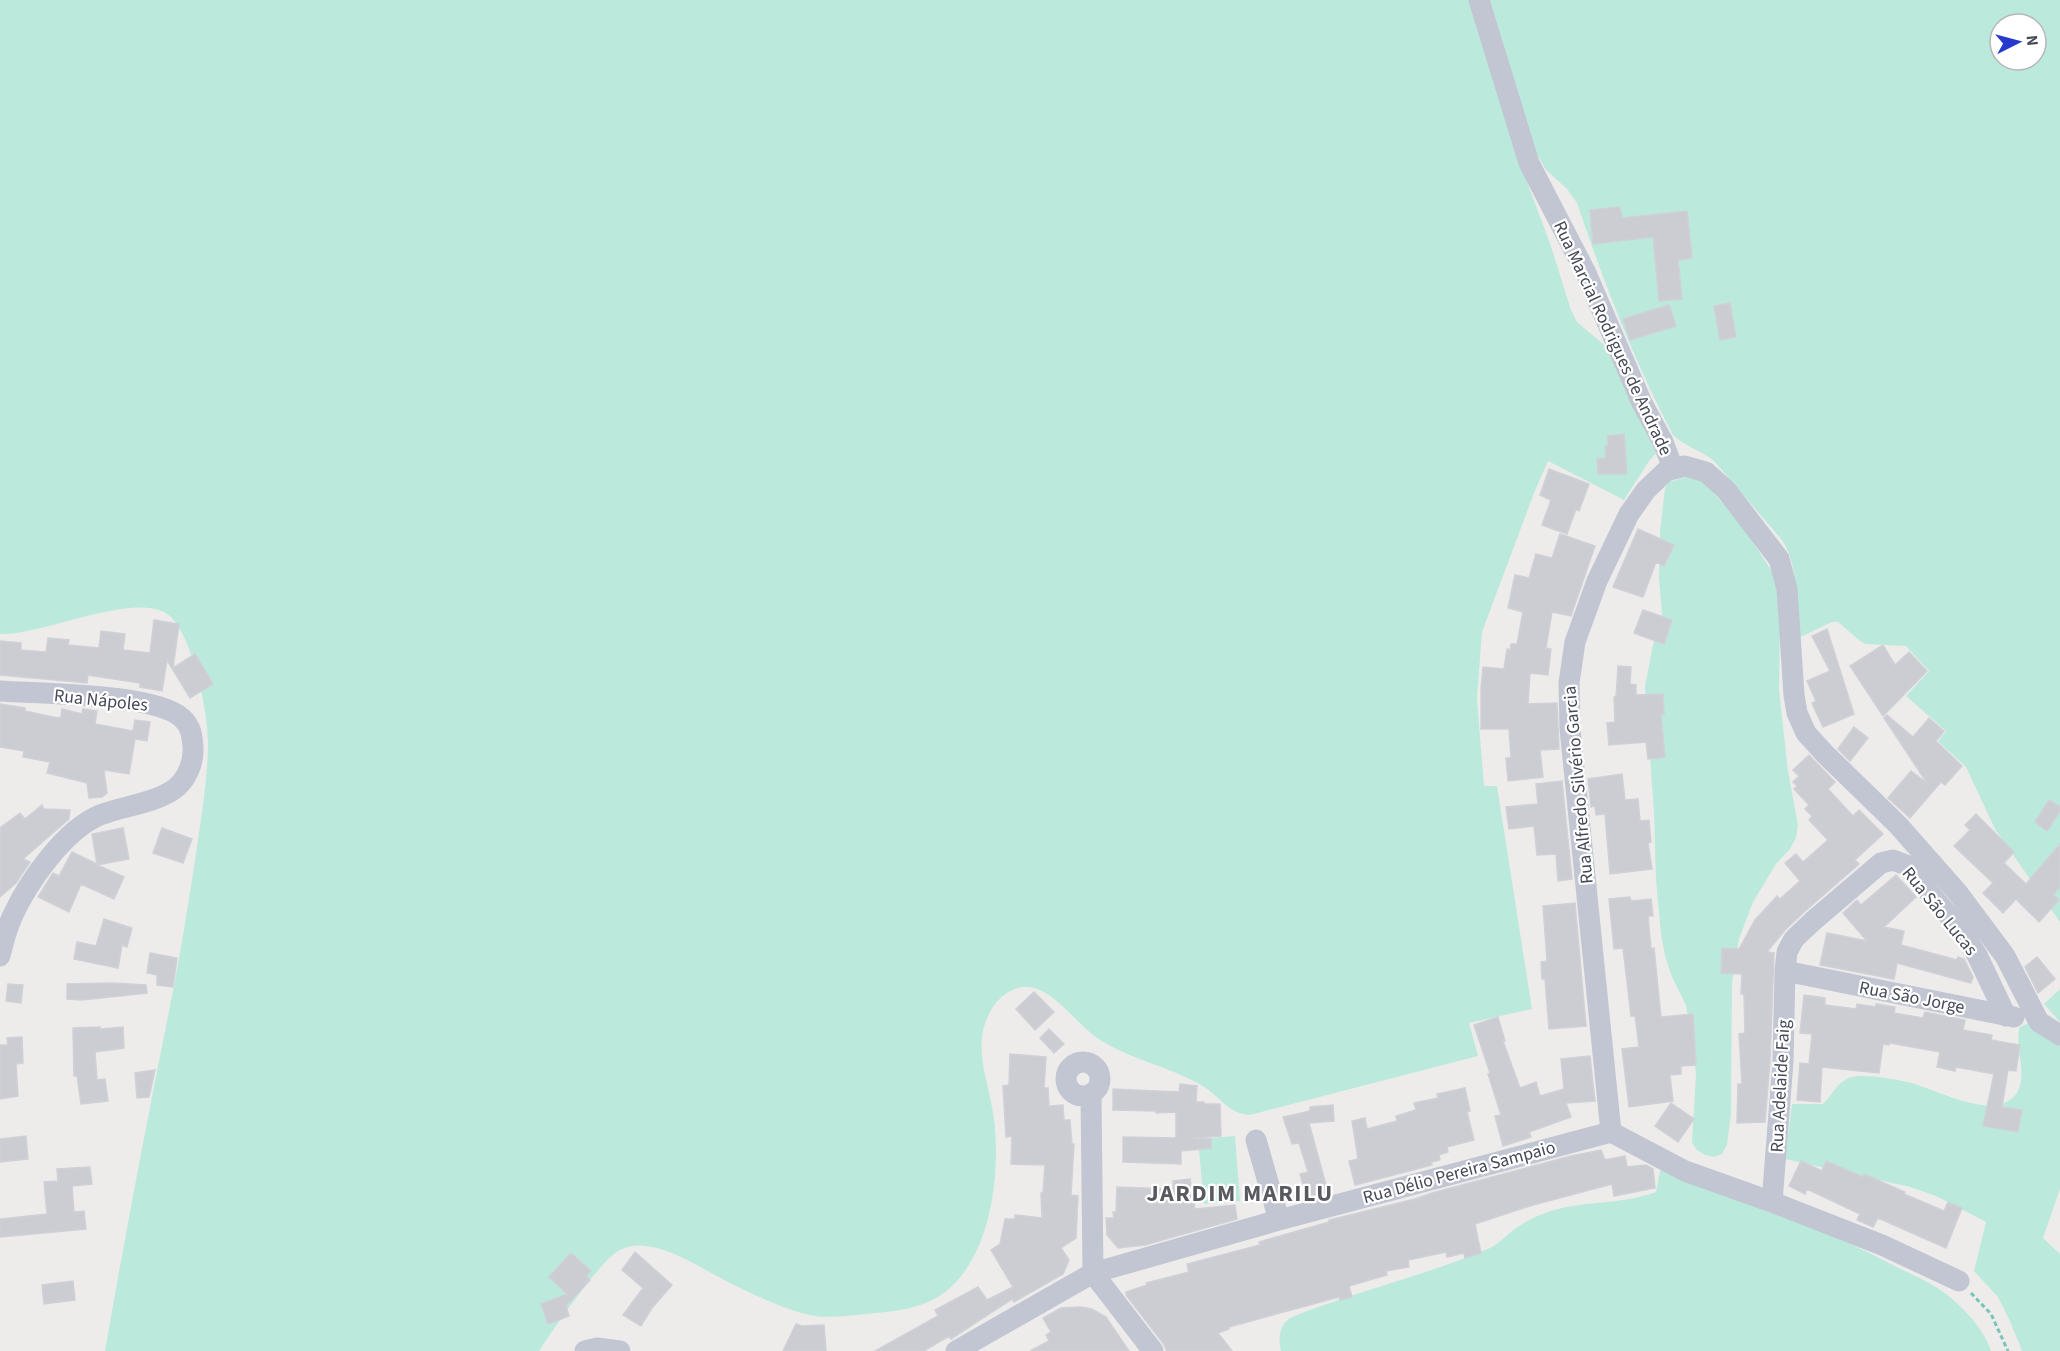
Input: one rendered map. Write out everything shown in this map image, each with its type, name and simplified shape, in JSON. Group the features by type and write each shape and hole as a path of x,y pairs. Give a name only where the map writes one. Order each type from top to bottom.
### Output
{"street":[{"name":"Rua Marcial Rodrigues de Andrade","path":"1479,0 1529,163 1585,271 1673,468 1692,467 1712,476 1726,490 1775,553 1784,572 1795,704 1806,733 1898,825 1958,893 2005,956 2039,1022"},
{"name":"Rua Alfredo Silvério Garcia","path":"1611,1132 1570,729 1569,674 1575,642 1593,592 1629,514 1652,483 1673,468"},
{"name":"Rua Nápoles","path":"0,691 142,702 171,710 188,724 192,732 193,756 190,768 176,788 92,819 69,838 45,864 19,903 11,919 0,956"},
{"name":"Rua São Lucas","path":"1785,971 1790,945 1806,927 1881,863 1897,860 1906,865 1960,929 1977,955 2006,1016"},
{"name":"Rua São Jorge","path":"1785,971 2039,1022"},
{"name":"Rua Adelaide Faig","path":"1772,1202 1783,1062 1785,971"},
{"path":"2039,1022 2060,1035"},
{"path":"1091,1094 1094,1273 1153,1351"},
{"path":"1611,1132 1685,1171 1882,1245 1959,1281"},
{"name":"Rua Délio Pereira Sampaio","path":"956,1351 1094,1273 1611,1132"},
{"path":"1256,1140 1279,1221"},
{"path":"585,1351 597,1348 620,1351"}],"path":[{"path":"1959,1281 1991,1314 2008,1351"}],"green space":[{"path":"0,0 1469,0 1525,177 1550,243 1571,310 1577,322 1610,350 1661,448 1649,461 1624,500 1548,461 1482,632 1477,699 1484,786 1497,786 1532,1009 1469,1023 1478,1056 1250,1115 1236,1111 1188,1078 1135,1057 1097,1038 1060,1004 1039,990 1029,987 1010,991 992,1008 985,1023 982,1038 984,1068 994,1119 996,1166 988,1217 981,1241 970,1263 956,1282 938,1297 908,1308 840,1316 813,1316 758,1296 661,1249 633,1246 620,1250 601,1267 539,1351 105,1351 187,913 204,794 208,754 207,728 201,691 190,651 174,620 164,612 148,608 129,608 107,611 18,633 0,634"},
{"path":"1490,0 2060,0 2060,922 1995,829 1966,767 1938,741 1946,731 1906,696 1929,671 1906,646 1866,644 1838,622 1832,622 1798,638 1796,587 1788,551 1782,540 1714,461 1673,435 1620,321 1577,203 1567,189 1546,170 1535,151"},
{"path":"1686,477 1706,484 1743,527 1771,570 1776,582 1780,620 1779,690 1788,771 1798,825 1796,838 1790,849 1776,864 1753,902 1739,939 1732,982 1731,1113 1727,1145 1722,1154 1714,1157 1697,1150 1692,1143 1696,1073 1686,1005 1672,977 1661,934 1645,686 1662,614 1659,578 1660,532 1665,488 1669,482"},
{"path":"2060,989 2060,1022 2044,1004"},
{"path":"2029,1023 2060,1042 2060,1189 2043,1238 2060,1254 2060,1351 2022,1351 1998,1297 1974,1271 1986,1222 1936,1196 1910,1187 1785,1159 1792,1104 1823,1104 1839,1085 1852,1077 1871,1076 1907,1082 1965,1102 1981,1105 1996,1105 2009,1101 2018,1091 2020,1084 2021,1067 2018,1042 2020,1027"},
{"path":"1235,1136 1240,1201 1204,1204 1198,1139"},
{"path":"1661,1166 1803,1223 1932,1284 1966,1312 1984,1335 1991,1351 1281,1351 1280,1333 1290,1318 1490,1248 1520,1225 1543,1214 1561,1208 1629,1199 1656,1192"}],"building":[{"path":"1620,207 1622,218 1687,211 1692,258 1678,260 1682,299 1659,301 1653,237 1593,244 1590,210"},
{"path":"1730,303 1736,337 1720,340 1714,306"},
{"path":"1669,305 1676,326 1630,340 1623,319"},
{"path":"1624,434 1627,474 1598,474 1597,459 1606,458 1607,436"},
{"path":"1549,469 1589,484 1579,511 1576,509 1567,534 1542,525 1551,500 1540,495"},
{"path":"1638,529 1674,545 1664,566 1656,562 1643,597 1613,587"},
{"path":"1560,534 1595,546 1571,616 1552,612 1546,648 1551,649 1548,675 1530,673 1528,704 1557,703 1559,749 1540,750 1543,777 1508,781 1506,758 1511,758 1509,729 1481,729 1483,667 1504,669 1507,649 1510,650 1511,644 1517,644 1523,612 1508,608 1515,575 1529,578 1536,554 1552,558"},
{"path":"1643,610 1672,620 1664,644 1634,633"},
{"path":"154,620 179,624 173,668 195,654 213,684 190,698 167,660 162,691 140,687 140,683 88,675 87,683 0,675 0,641 21,643 21,650 46,652 48,638 69,640 68,645 99,648 101,631 125,634 123,650 150,653"},
{"path":"1827,629 1854,714 1823,727 1812,703 1816,701 1807,681 1830,671 1812,636"},
{"path":"1883,645 1895,665 1909,652 1927,671 1883,716 1850,666"},
{"path":"1618,666 1631,667 1630,684 1636,685 1636,695 1663,694 1664,714 1661,714 1665,757 1648,759 1646,742 1609,745 1607,723 1615,722 1614,697 1616,697"},
{"path":"0,704 25,708 25,711 58,718 61,717 62,709 82,714 83,709 97,711 95,724 133,731 135,720 150,722 147,741 135,739 129,774 104,770 107,793 102,797 89,798 87,783 47,773 50,762 23,757 24,751 0,747"},
{"path":"1887,715 1913,737 1929,718 1944,731 1936,741 1962,766 1945,785 1941,782 1910,818 1888,798 1911,771 1927,783 1884,718"},
{"path":"1854,727 1868,738 1850,761 1838,749"},
{"path":"1809,755 1835,782 1828,789 1853,816 1859,810 1883,834 1855,860 1859,864 1785,930 1767,952 1774,953 1765,1122 1737,1123 1738,1084 1742,1084 1739,1034 1745,1033 1744,994 1741,994 1742,974 1721,973 1722,948 1739,949 1755,920 1777,896 1780,899 1800,881 1785,863 1796,854 1803,862 1828,840 1809,820 1812,816 1805,809 1809,805 1794,789 1797,786 1793,782 1799,776 1793,770"},
{"path":"1622,774 1625,800 1638,799 1640,821 1649,820 1651,842 1648,843 1652,869 1610,874 1605,814 1596,815 1595,806 1591,807 1588,779"},
{"path":"1562,781 1572,879 1558,881 1556,854 1537,855 1534,826 1509,829 1506,807 1538,804 1536,784"},
{"path":"2049,800 2060,807 2060,811 2047,831 2035,822"},
{"path":"42,805 44,809 70,810 69,819 23,859 30,862 16,883 0,897 0,828 20,813 25,819"},
{"path":"1976,814 2014,852 2004,863 2026,884 2060,844 2060,887 2053,895 2059,900 2039,922 2016,899 2003,913 1983,893 1993,883 1954,846 1970,830 1965,825"},
{"path":"123,828 129,859 97,865 124,877 114,899 81,884 69,912 38,897 53,873 59,876 72,852 97,864 92,834"},
{"path":"162,828 192,839 183,863 153,853"},
{"path":"1896,875 1916,897 1884,927 1904,931 1901,945 1957,960 1958,957 1964,959 1973,977 1971,983 1897,963 1894,979 1820,965 1827,933 1867,941 1843,913 1857,900 1861,905"},
{"path":"1630,897 1631,901 1651,899 1653,916 1648,916 1651,949 1654,948 1661,1017 1693,1014 1696,1065 1681,1066 1681,1074 1670,1075 1673,1101 1629,1107 1622,1049 1639,1047 1635,1016 1631,1016 1623,948 1614,949 1609,899"},
{"path":"1575,903 1586,1026 1549,1029 1545,979 1542,979 1541,962 1547,961 1543,906"},
{"path":"104,919 132,928 127,947 122,945 118,968 74,959 77,942 96,946"},
{"path":"150,953 177,958 173,987 157,985 157,975 147,973"},
{"path":"2037,957 2055,979 2038,993 2025,967"},
{"path":"8,984 23,985 21,1003 6,1001"},
{"path":"67,984 146,985 147,993 82,1000 67,999"},
{"path":"1034,992 1054,1012 1035,1030 1016,1009"},
{"path":"1804,995 1825,998 1825,1005 1856,1009 1857,1004 1876,1007 1876,1004 1895,1007 1894,1013 1923,1018 1925,1012 1965,1020 1963,1030 1992,1035 1991,1040 2020,1045 2016,1071 2008,1070 2002,1107 2022,1110 2018,1132 1983,1126 1994,1074 1956,1067 1955,1071 1937,1067 1940,1052 1890,1043 1889,1045 1883,1044 1879,1073 1822,1067 1820,1102 1797,1100 1800,1063 1809,1064 1812,1034 1800,1033"},
{"path":"1498,1017 1505,1041 1503,1041 1520,1088 1536,1082 1540,1096 1564,1089 1561,1059 1590,1056 1595,1101 1566,1103 1571,1117 1529,1132 1531,1137 1503,1146 1495,1116 1501,1115 1474,1025"},
{"path":"100,1027 100,1029 123,1027 124,1048 95,1052 97,1080 105,1079 108,1101 81,1104 77,1076 74,1076 73,1028"},
{"path":"1049,1029 1064,1044 1054,1053 1040,1038"},
{"path":"22,1037 23,1063 16,1064 18,1096 0,1099 0,1045 8,1045 7,1038"},
{"path":"1010,1054 1046,1057 1044,1088 1048,1088 1049,1106 1063,1105 1064,1120 1070,1120 1072,1144 1074,1144 1071,1195 1078,1196 1076,1238 1061,1248 1069,1260 1063,1274 1014,1302 1012,1299 951,1339 949,1336 924,1351 875,1351 938,1316 935,1310 978,1287 987,1300 1013,1287 991,1250 1000,1244 1005,1219 1015,1219 1015,1215 1042,1218 1041,1193 1043,1193 1045,1165 1011,1164 1012,1136 1006,1137 1003,1086 1009,1085"},
{"path":"155,1070 149,1097 137,1098 135,1073"},
{"path":"1180,1084 1197,1086 1196,1102 1220,1104 1221,1136 1194,1138 1211,1139 1211,1148 1181,1151 1181,1164 1123,1162 1123,1137 1176,1138 1176,1112 1113,1110 1113,1089 1179,1092"},
{"path":"1465,1088 1470,1111 1467,1112 1474,1140 1447,1147 1448,1152 1439,1155 1440,1160 1431,1162 1432,1165 1355,1185 1349,1161 1358,1159 1352,1121 1365,1118 1367,1129 1397,1121 1396,1116 1416,1110 1414,1103 1438,1098 1437,1094"},
{"path":"1671,1103 1694,1119 1678,1142 1655,1126"},
{"path":"1333,1105 1334,1121 1309,1123 1328,1192 1307,1198 1300,1174 1308,1172 1299,1143 1292,1144 1283,1117 1310,1111 1310,1107"},
{"path":"26,1136 28,1159 0,1162 0,1139"},
{"path":"1601,1150 1605,1160 1625,1156 1627,1167 1646,1165 1653,1169 1655,1188 1614,1196 1612,1184 1533,1205 1475,1224 1481,1253 1465,1258 1464,1253 1447,1257 1446,1252 1408,1260 1409,1267 1386,1271 1387,1275 1349,1286 1352,1297 1340,1300 1339,1297 1229,1327 1218,1333 1232,1351 1167,1351 1126,1295 1126,1292 1147,1285 1146,1283 1189,1272 1187,1264 1260,1245 1259,1242 1329,1222 1329,1220"},
{"path":"1801,1161 1822,1171 1826,1161 1863,1177 1864,1174 1944,1211 1948,1202 1962,1208 1946,1248 1878,1218 1873,1227 1857,1220 1860,1214 1807,1189 1805,1194 1789,1186"},
{"path":"90,1167 92,1184 72,1186 74,1212 84,1211 86,1229 0,1237 0,1219 47,1214 44,1182 58,1181 57,1169"},
{"path":"1190,1179 1195,1209 1235,1205 1237,1219 1145,1245 1118,1248 1107,1235 1106,1218 1114,1218 1117,1187 1173,1189 1173,1181"},
{"path":"635,1252 672,1285 652,1308 641,1326 623,1315 643,1288 622,1270"},
{"path":"571,1253 591,1271 586,1276 590,1280 566,1306 569,1316 548,1324 541,1304 567,1294 549,1277"},
{"path":"73,1281 75,1300 44,1304 42,1285"},
{"path":"1061,1308 1092,1309 1106,1317 1129,1351 1030,1351 1049,1341 1046,1335 1051,1332 1043,1318"},
{"path":"796,1324 824,1325 826,1351 783,1351"}],"district":[{"name":"JARDIM MARILU","path":"1240,1193"}]}
